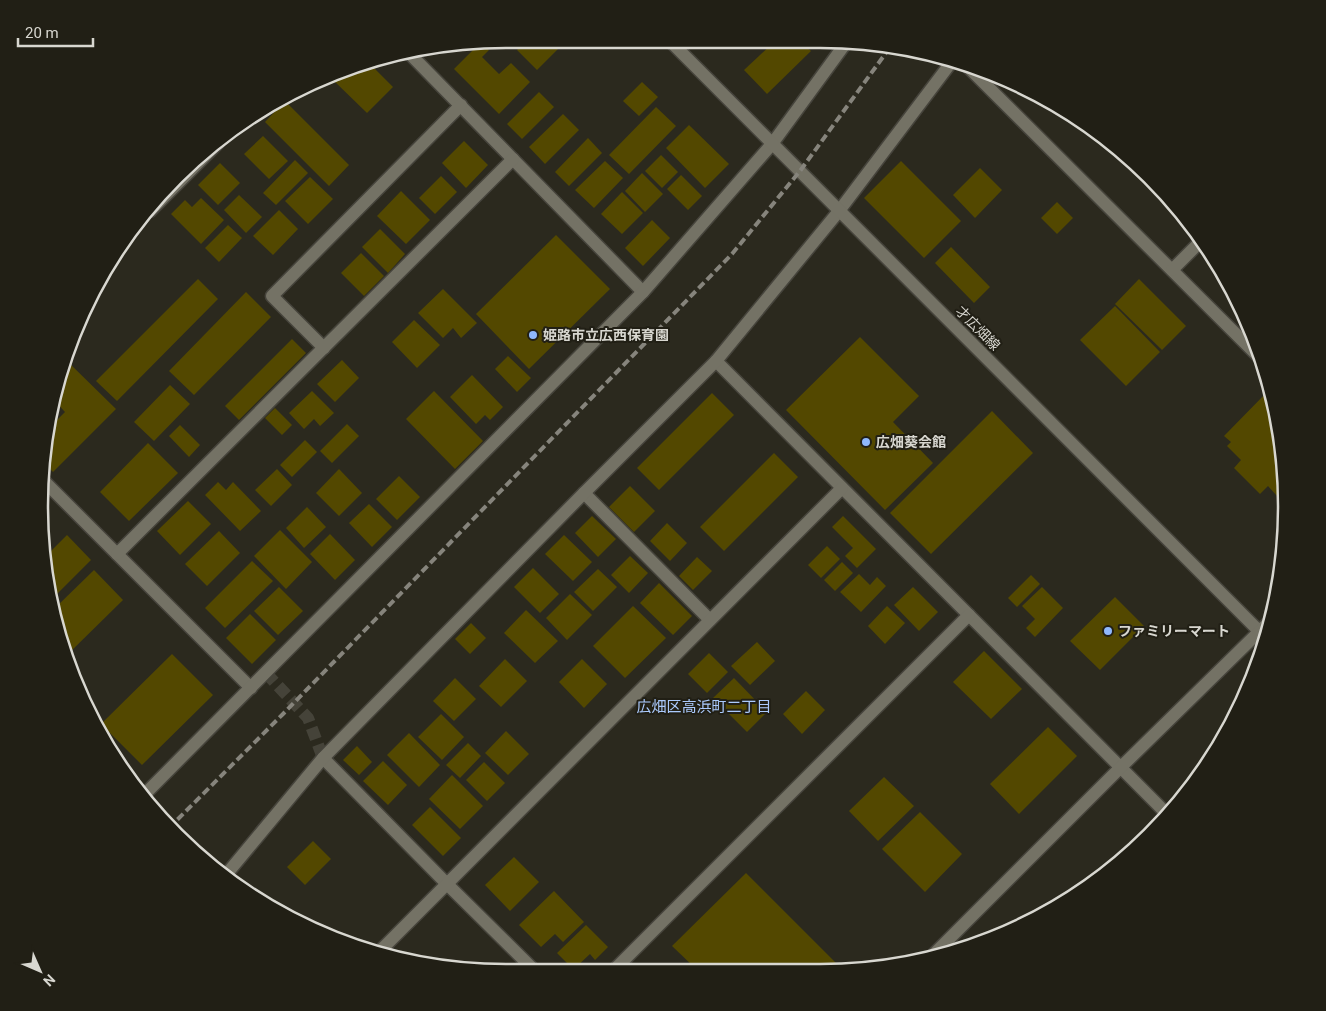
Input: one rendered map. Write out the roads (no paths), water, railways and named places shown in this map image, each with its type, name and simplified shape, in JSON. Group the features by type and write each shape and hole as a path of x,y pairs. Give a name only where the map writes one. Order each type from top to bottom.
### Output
{"street":[{"name":"才広畑線","path":"677,48 1261,632"},
{"path":"148,791 643,292 772,144 842,48"},
{"path":"413,57 643,292"},
{"path":"229,871 323,758 716,362 839,210 948,66"},
{"path":"976,75 1251,349"},
{"path":"324,348 272,296 461,106"},
{"path":"117,554 513,159"},
{"path":"1172,270 1197,245"},
{"path":"716,362 1163,810"},
{"path":"48,485 251,688"},
{"path":"384,947 842,488"},
{"path":"584,493 710,620"},
{"path":"620,964 969,615"},
{"path":"940,948 1120,768 1259,638"},
{"path":"323,758 528,964"}],"tunnel":[{"path":"266,673 308,718 323,758"}],"railway":[{"path":"175,822 732,254 800,171 887,52"}],"place":[{"name":"姫路市立広西保育園","path":"533,335"},
{"name":"広畑葵会館","path":"866,442"},
{"name":"ファミリーマート","path":"1108,631"}],"district":[{"name":"広畑区高浜町二丁目","path":"704,707"}]}
